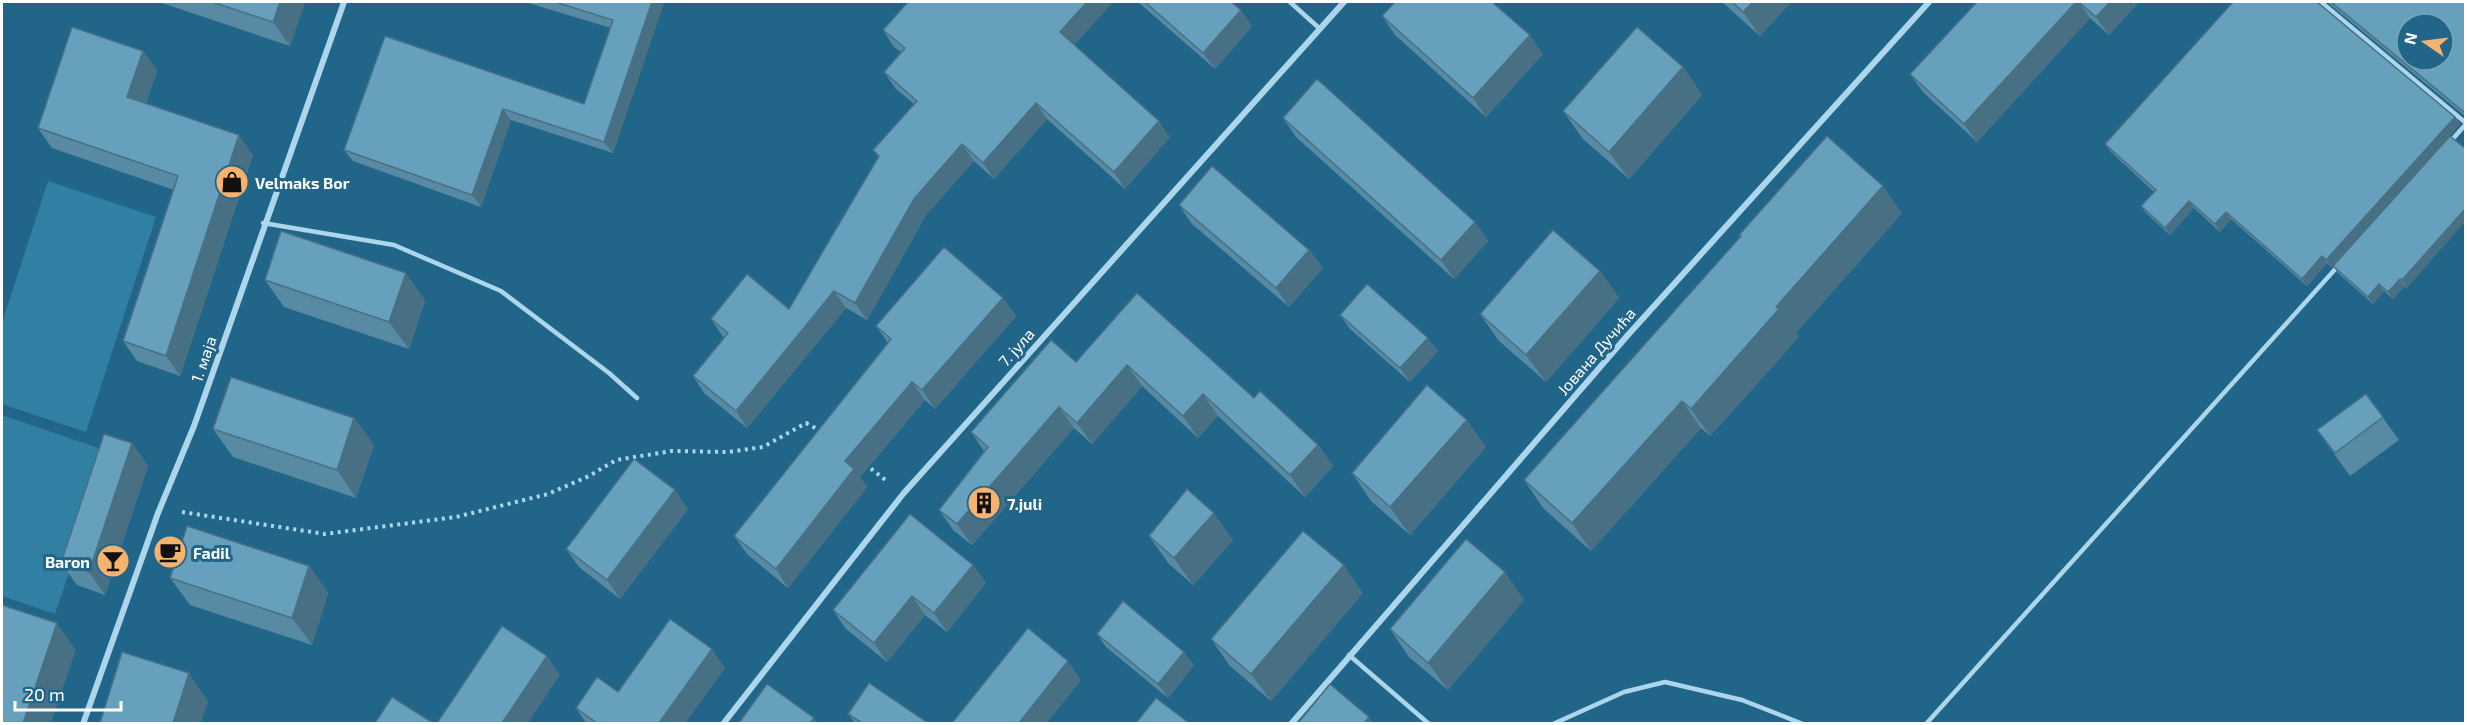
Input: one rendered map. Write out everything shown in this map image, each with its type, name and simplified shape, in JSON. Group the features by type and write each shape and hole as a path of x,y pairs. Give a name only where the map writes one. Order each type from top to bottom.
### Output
{"street":[{"name":"1. маја","path":"83,723 158,513 194,426 263,223 344,2"},
{"name":"7. јула","path":"723,723 903,494 1344,2"},
{"name":"Јована Дучића","path":"1291,723 1627,336 1929,2"}],"lane":[{"path":"1290,2 1319,28"},
{"path":"2321,2 2466,123 2442,151"},
{"path":"263,223 394,245 501,291 609,373 637,398"},
{"path":"1926,723 2347,256"},
{"path":"1348,655 1429,723"},
{"path":"1553,723 1624,692 1665,682 1742,700 1803,723"}],"path":[{"path":"158,513 164,509 325,534 456,517 548,494 589,476 616,460 672,451 728,452 763,447 806,423 831,438"},
{"path":"858,459 903,494"}],"shaded area":[{"path":"48,181 156,217 86,432 2,404 2,323"},
{"path":"2,415 110,452 55,614 2,596"}],"building":[{"path":"212,2 280,2 273,22"},
{"path":"555,2 652,2 604,142 503,109 472,195 344,150 385,36 584,104 613,20"},
{"path":"908,2 1087,2 1060,32 1159,121 1114,172 1036,103 983,163 962,144 914,199 855,303 834,291 736,411 693,376 728,333 711,319 747,274 789,309 879,156 873,150 917,101 884,72 905,48 883,30"},
{"path":"1145,2 1231,2 1241,10 1203,53"},
{"path":"1395,2 1492,2 1530,35 1473,98 1382,16"},
{"path":"1732,2 1753,2 1743,12"},
{"path":"1977,2 2076,2 1964,124 1910,74"},
{"path":"2079,2 2110,2 2096,17"},
{"path":"2233,2 2317,2 2395,67 2395,72 2401,72 2455,117 2326,260 2322,256 2302,279 2226,212 2215,224 2189,201 2165,228 2141,206 2156,190 2105,144"},
{"path":"2331,2 2466,2 2466,110 2464,112 2416,72 2455,72 2455,12 2395,12 2395,55"},
{"path":"72,27 143,51 127,97 239,135 166,356 123,341 178,176 38,128"},
{"path":"1637,27 1683,67 1609,152 1563,111"},
{"path":"1317,79 1475,222 1441,260 1283,118"},
{"path":"1827,136 1883,186 1776,307 1779,309 1691,409 1682,401 1572,523 1524,480"},
{"path":"2450,136 2466,149 2466,208 2402,280 2400,279 2388,292 2379,284 2368,297 2333,266"},
{"path":"1212,166 1309,250 1276,288 1179,205"},
{"path":"1553,230 1600,271 1526,355 1480,314"},
{"path":"281,231 406,273 389,322 265,280"},
{"path":"944,247 1003,298 922,390 912,382 845,461 854,469 776,569 734,536 891,339 876,326"},
{"path":"1367,284 1428,338 1400,368 1340,315"},
{"path":"1137,293 1254,398 1260,391 1318,445 1290,475 1203,394 1183,416 1127,365 1077,423 1059,407 957,524 939,510 988,447 971,432 1051,340 1076,362"},
{"path":"231,377 354,418 337,470 213,429"},
{"path":"1427,385 1467,420 1390,507 1352,473"},
{"path":"2366,394 2383,417 2335,453 2317,430"},
{"path":"104,434 132,443 89,572 61,563"},
{"path":"634,459 675,490 607,580 566,549"},
{"path":"1187,489 1214,513 1174,558 1149,536"},
{"path":"910,514 973,565 934,613 912,596 874,643 833,610"},
{"path":"187,526 309,566 292,618 170,578"},
{"path":"1303,531 1344,565 1251,674 1211,639"},
{"path":"1466,539 1505,572 1428,663 1390,629"},
{"path":"1123,601 1184,652 1158,684 1097,634"},
{"path":"2,605 57,623 23,723 2,723"},
{"path":"670,619 712,649 659,723 597,723 576,708 597,677 618,692"},
{"path":"502,626 547,656 502,723 437,723"},
{"path":"1028,628 1068,661 1019,723 952,723"},
{"path":"122,652 189,673 173,723 100,723"},
{"path":"869,683 928,723 862,723 848,714"},
{"path":"767,684 814,718 810,723 739,723"},
{"path":"1330,684 1369,717 1364,723 1298,723"},
{"path":"392,697 433,723 375,723"},
{"path":"1156,698 1189,723 1136,723"}],"place":[{"name":"Velmaks Bor","path":"232,182"},
{"name":"7.juli","path":"984,503"},
{"name":"Fadil","path":"170,552"},
{"name":"Baron","path":"113,561"}]}
